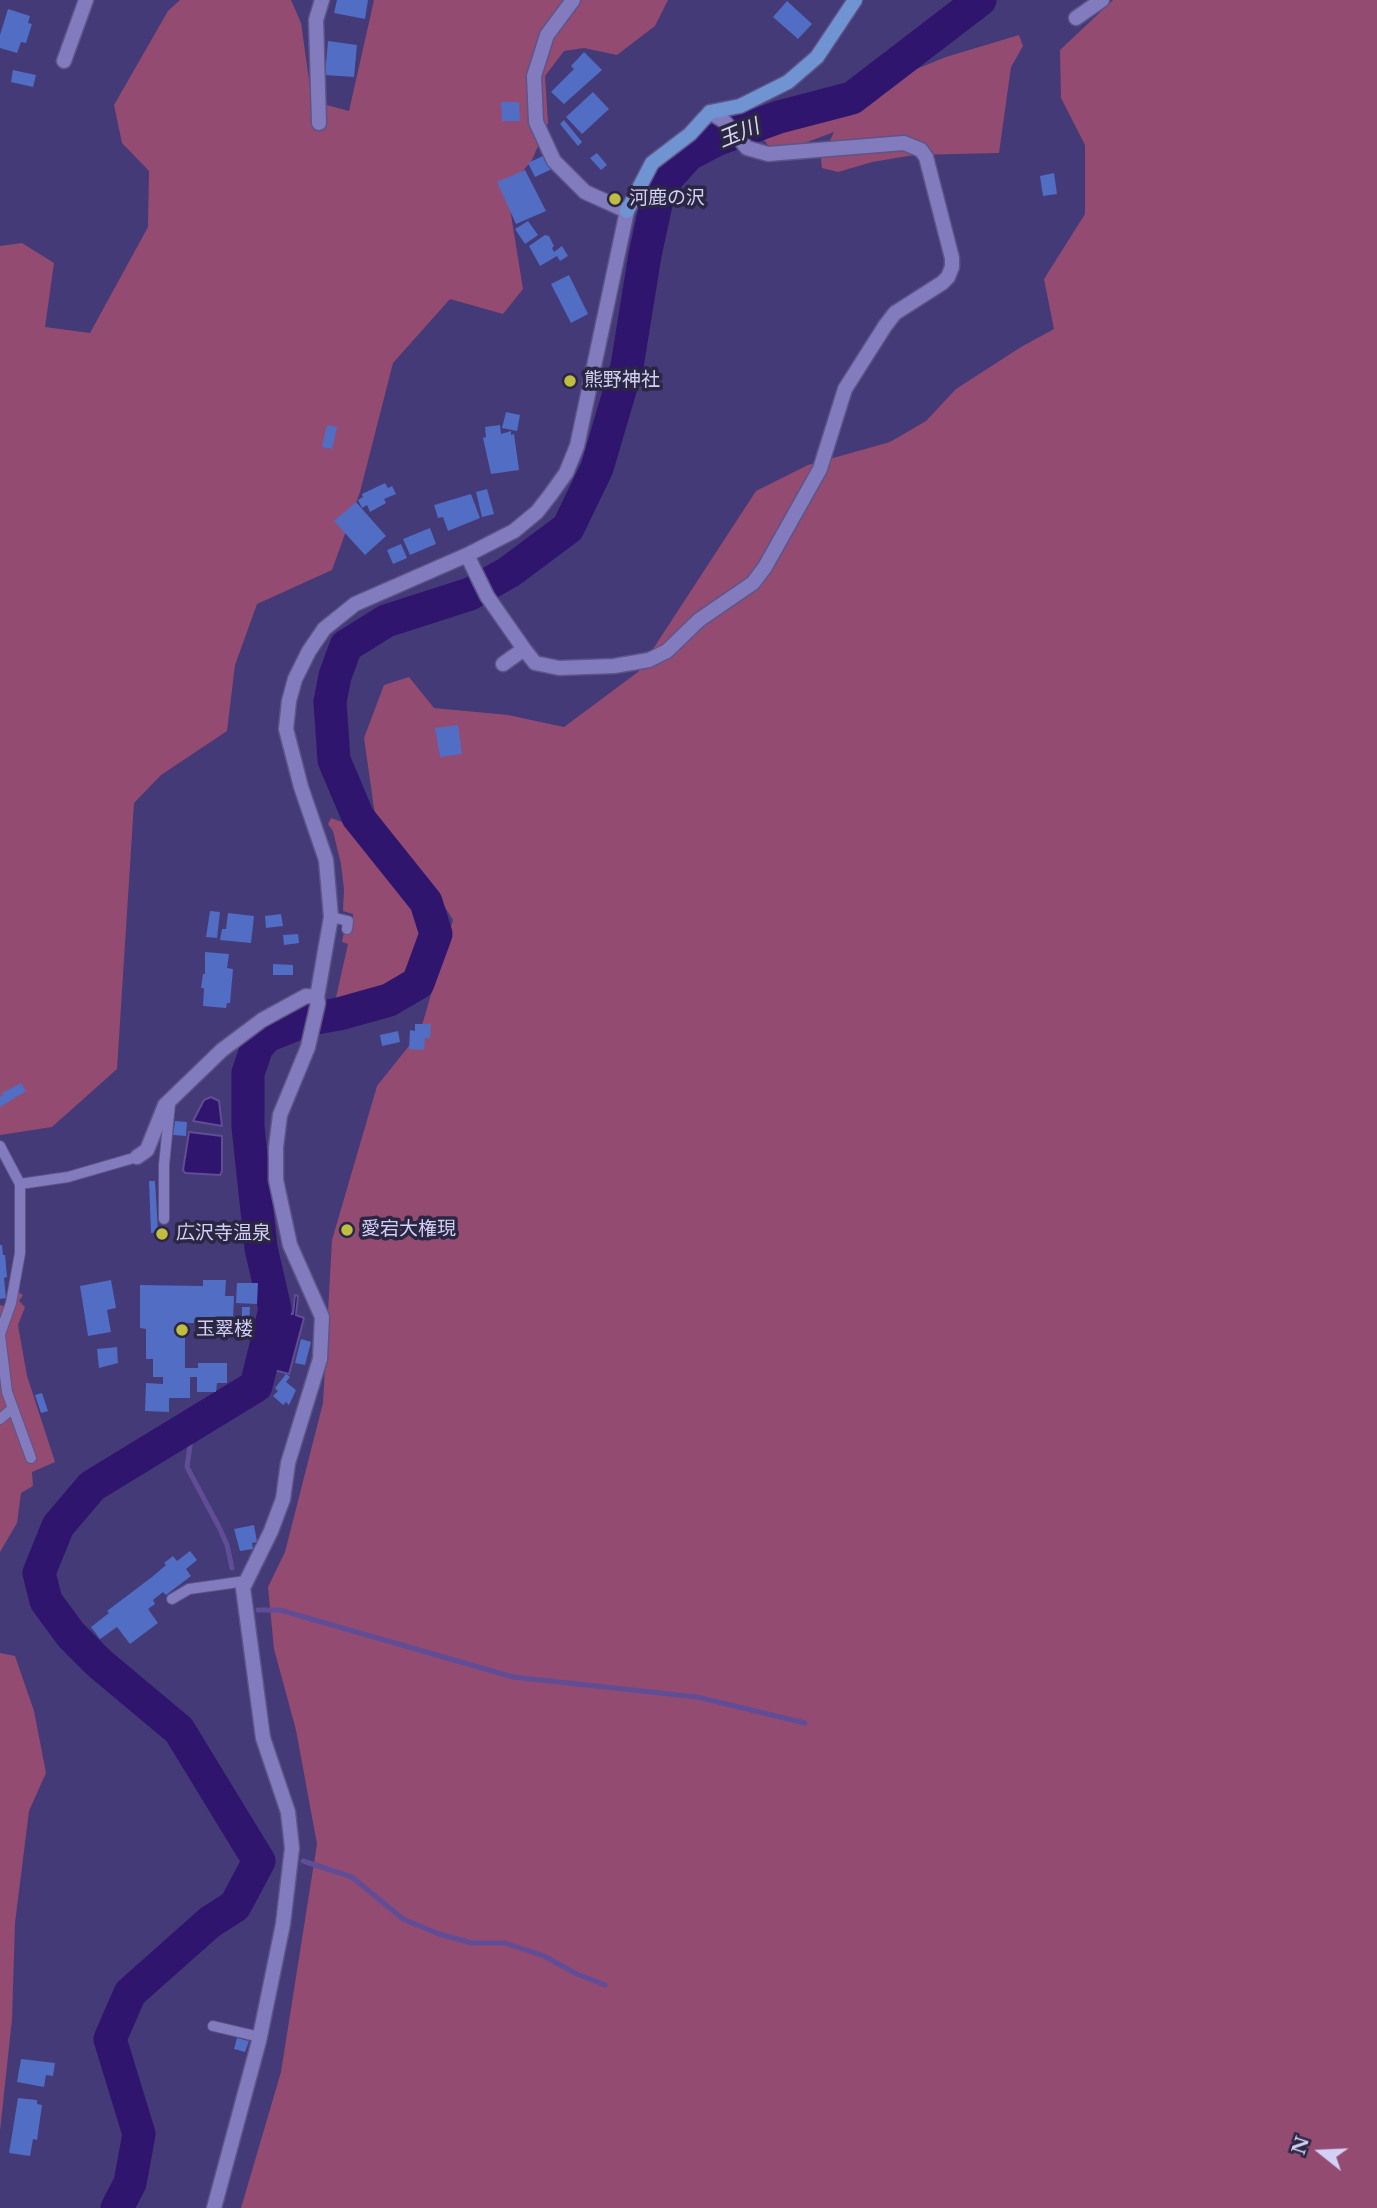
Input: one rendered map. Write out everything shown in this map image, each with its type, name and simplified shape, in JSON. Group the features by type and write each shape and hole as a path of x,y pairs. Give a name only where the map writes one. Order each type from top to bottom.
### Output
{"street":[{"path":"64,61 86,0"},
{"path":"319,123 316,20 322,0"},
{"path":"573,0 547,35 534,76 536,122 554,161 585,192 627,211"},
{"path":"214,2208 260,2037 284,1924 292,1848 288,1812 263,1738 243,1588 271,1531 283,1499 288,1463 320,1359 321,1317 290,1245 276,1180 280,1115 308,1047 331,917 326,860 301,787 286,729 295,679 309,650 324,629 355,604 467,555 514,531 537,512 566,473 577,446 627,211 652,163 690,134 710,112 740,106 788,82 817,57 855,0"},
{"path":"1076,18 1102,0"},
{"path":"467,555 487,596 535,663 559,668 614,666 649,660 667,651 699,620 753,583 773,554 820,469 845,389 885,326 895,313 948,276 952,258 926,157 920,150 904,143 768,154 747,148 724,121 710,112"},
{"path":"503,664 524,649"},
{"path":"137,1157 147,1150 161,1111 170,1100 237,1037 306,996 318,1000"}],"lane":[{"path":"331,917 348,921 347,929"},
{"path":"164,1219 164,1165 170,1100"},
{"path":"0,1146 19,1184 19,1264 11,1303 0,1334 7,1392 32,1458"},
{"path":"19,1184 68,1177 137,1157"},
{"path":"0,1419 13,1408"},
{"path":"172,1599 189,1590 246,1581"},
{"path":"213,2026 260,2037"}],"shaded area":[{"path":"180,0 291,0 301,23 312,101 349,111 374,0 668,0 655,26 617,55 584,48 564,51 545,76 548,123 532,160 507,190 523,289 503,314 450,299 393,363 360,492 332,570 257,604 235,665 227,731 161,775 134,803 117,1069 52,1127 0,1135 0,246 22,243 54,263 45,327 90,333 148,227 149,171 122,143 114,105 168,11"},
{"path":"1113,0 1377,0 1377,2208 241,2208 281,2072 317,1844 296,1730 274,1649 268,1587 285,1552 323,1403 332,1240 377,1086 420,1032 453,920 427,878 375,815 364,738 384,685 409,677 434,708 508,715 564,727 638,672 756,491 808,465 890,442 926,421 956,389 1054,329 1044,279 1085,214 1085,145 1061,98 1060,50"},
{"path":"1019,35 1023,46 1011,67 999,153 914,155 872,162 838,172 822,168 821,159 834,132 786,150 771,149 761,136 770,123 832,107 946,57"},
{"path":"331,818 356,827 388,871 411,891 422,907 426,923 400,988 374,1000 335,1002 348,944 342,942 344,931 351,931 353,914 343,911 341,864 333,831 328,824"},
{"path":"211,1097 219,1101 222,1126 193,1121 204,1100"},
{"path":"189,1132 222,1136 220,1175 185,1173 183,1170"},
{"path":"17,1291 23,1295 19,1301 25,1307 18,1325 27,1376 55,1462 32,1472 33,1486 21,1493 17,1523 0,1552 0,1305 6,1307"},
{"path":"295,1295 298,1296 296,1315 304,1318 289,1374 274,1370 289,1314 293,1314"},
{"path":"0,1653 15,1656 34,1711 46,1773 29,1811 15,1923 12,2019 0,2131"}],"building":[{"path":"337,0 368,0 365,19 334,13"},
{"path":"787,1 812,24 798,39 773,17"},
{"path":"8,9 30,16 28,23 32,24 26,43 21,42 17,53 0,48 0,35"},
{"path":"328,41 357,45 354,77 325,75"},
{"path":"584,52 602,70 564,104 551,92 574,69 571,66"},
{"path":"13,70 36,75 33,87 11,82"},
{"path":"593,92 609,109 582,134 566,117"},
{"path":"501,102 519,102 520,121 502,121"},
{"path":"564,120 582,142 578,146 560,124"},
{"path":"597,153 607,165 601,170 590,158"},
{"path":"545,155 552,169 535,177 528,163"},
{"path":"525,170 546,211 516,224 497,182"},
{"path":"1054,173 1057,194 1043,196 1040,176"},
{"path":"528,221 538,235 525,244 515,229"},
{"path":"545,235 549,236 554,252 562,246 568,256 560,261 557,256 540,266 529,246"},
{"path":"569,275 588,314 571,323 551,284"},
{"path":"506,412 520,415 517,431 502,428"},
{"path":"327,425 337,427 332,449 322,447"},
{"path":"500,425 501,434 511,431 511,435 514,434 519,470 491,474 483,438 486,437 485,427"},
{"path":"385,483 388,488 392,486 396,494 384,499 386,503 370,512 367,505 362,508 358,500 363,497 362,494"},
{"path":"487,489 494,514 482,517 476,492"},
{"path":"471,494 480,518 448,531 443,517 438,518 434,505"},
{"path":"356,502 386,536 365,555 334,521"},
{"path":"430,528 436,544 410,555 403,539"},
{"path":"401,544 407,558 393,564 387,550"},
{"path":"458,725 462,754 440,757 435,728"},
{"path":"210,911 220,912 217,938 206,937"},
{"path":"228,913 254,916 251,943 220,940 222,929 226,929"},
{"path":"281,914 283,926 266,928 265,916"},
{"path":"298,934 299,943 284,945 283,935"},
{"path":"205,952 229,954 227,968 233,969 230,1003 227,1003 226,1008 203,1006 204,988 201,988 205,974"},
{"path":"273,964 293,965 293,975 273,975"},
{"path":"415,1024 431,1024 430,1038 425,1038 424,1050 409,1049 410,1030 415,1031"},
{"path":"398,1031 400,1042 382,1046 380,1035"},
{"path":"21,1083 26,1091 0,1107 2,1093"},
{"path":"175,1121 187,1122 186,1136 173,1135"},
{"path":"149,1181 155,1181 158,1232 151,1233"},
{"path":"353,1223 355,1236 342,1238 340,1225"},
{"path":"0,1245 5,1255 7,1277 4,1278 6,1298 0,1299"},
{"path":"111,1280 116,1308 107,1310 111,1332 88,1336 80,1286"},
{"path":"203,1280 226,1280 225,1296 234,1296 233,1321 220,1321 220,1331 199,1331 199,1323 185,1323 185,1368 198,1368 198,1363 227,1363 227,1383 217,1383 216,1392 197,1392 197,1377 190,1377 190,1398 169,1398 169,1412 145,1411 146,1383 163,1384 163,1377 153,1377 153,1359 146,1359 146,1329 140,1328 140,1285 203,1286"},
{"path":"237,1283 258,1283 257,1304 236,1303"},
{"path":"242,1307 250,1307 249,1324 242,1324"},
{"path":"301,1339 311,1342 305,1365 295,1363"},
{"path":"117,1347 118,1363 99,1368 97,1349"},
{"path":"286,1374 290,1377 286,1382 296,1390 289,1405 286,1402 283,1405 273,1396 278,1391 275,1388"},
{"path":"42,1393 48,1411 41,1413 35,1395"},
{"path":"254,1525 257,1542 252,1543 253,1549 240,1551 234,1529"},
{"path":"190,1551 197,1560 186,1569 191,1576 166,1595 163,1592 153,1600 155,1604 148,1609 158,1623 130,1644 117,1627 100,1639 91,1627 109,1613 107,1611 152,1577 173,1556 177,1561"},
{"path":"237,2038 249,2041 245,2052 234,2049"},
{"path":"21,2059 55,2063 53,2076 46,2075 44,2087 17,2082"},
{"path":"18,2098 37,2100 37,2104 42,2105 37,2140 33,2139 30,2156 9,2153"}],"waterway":[{"name":"玉川","path":"117,2208 130,2183 139,2134 110,2039 130,1993 210,1922 235,1906 259,1861 179,1730 99,1663 71,1635 46,1601 39,1573 58,1526 92,1486 256,1386 275,1309 261,1248 248,1127 248,1073 257,1047 267,1036 310,1019 389,1000 418,983 436,934 426,902 358,817 334,760 330,702 335,676 346,646 386,621 470,594 509,572 568,528 597,468 627,366 645,255 660,186 689,154 716,140 779,117 852,98 980,0"},
{"path":"193,1424 187,1467 220,1529 232,1568"},
{"path":"258,1610 280,1610 513,1677 697,1697 805,1723"},
{"path":"303,1861 352,1877 403,1919 439,1934 472,1943 505,1943 544,1956 605,1985"}],"place":[{"name":"河鹿の沢","path":"615,199"},
{"name":"熊野神社","path":"570,381"},
{"name":"愛宕大権現","path":"347,1230"},
{"name":"広沢寺温泉","path":"162,1234"},
{"name":"玉翠楼","path":"182,1330"}]}
